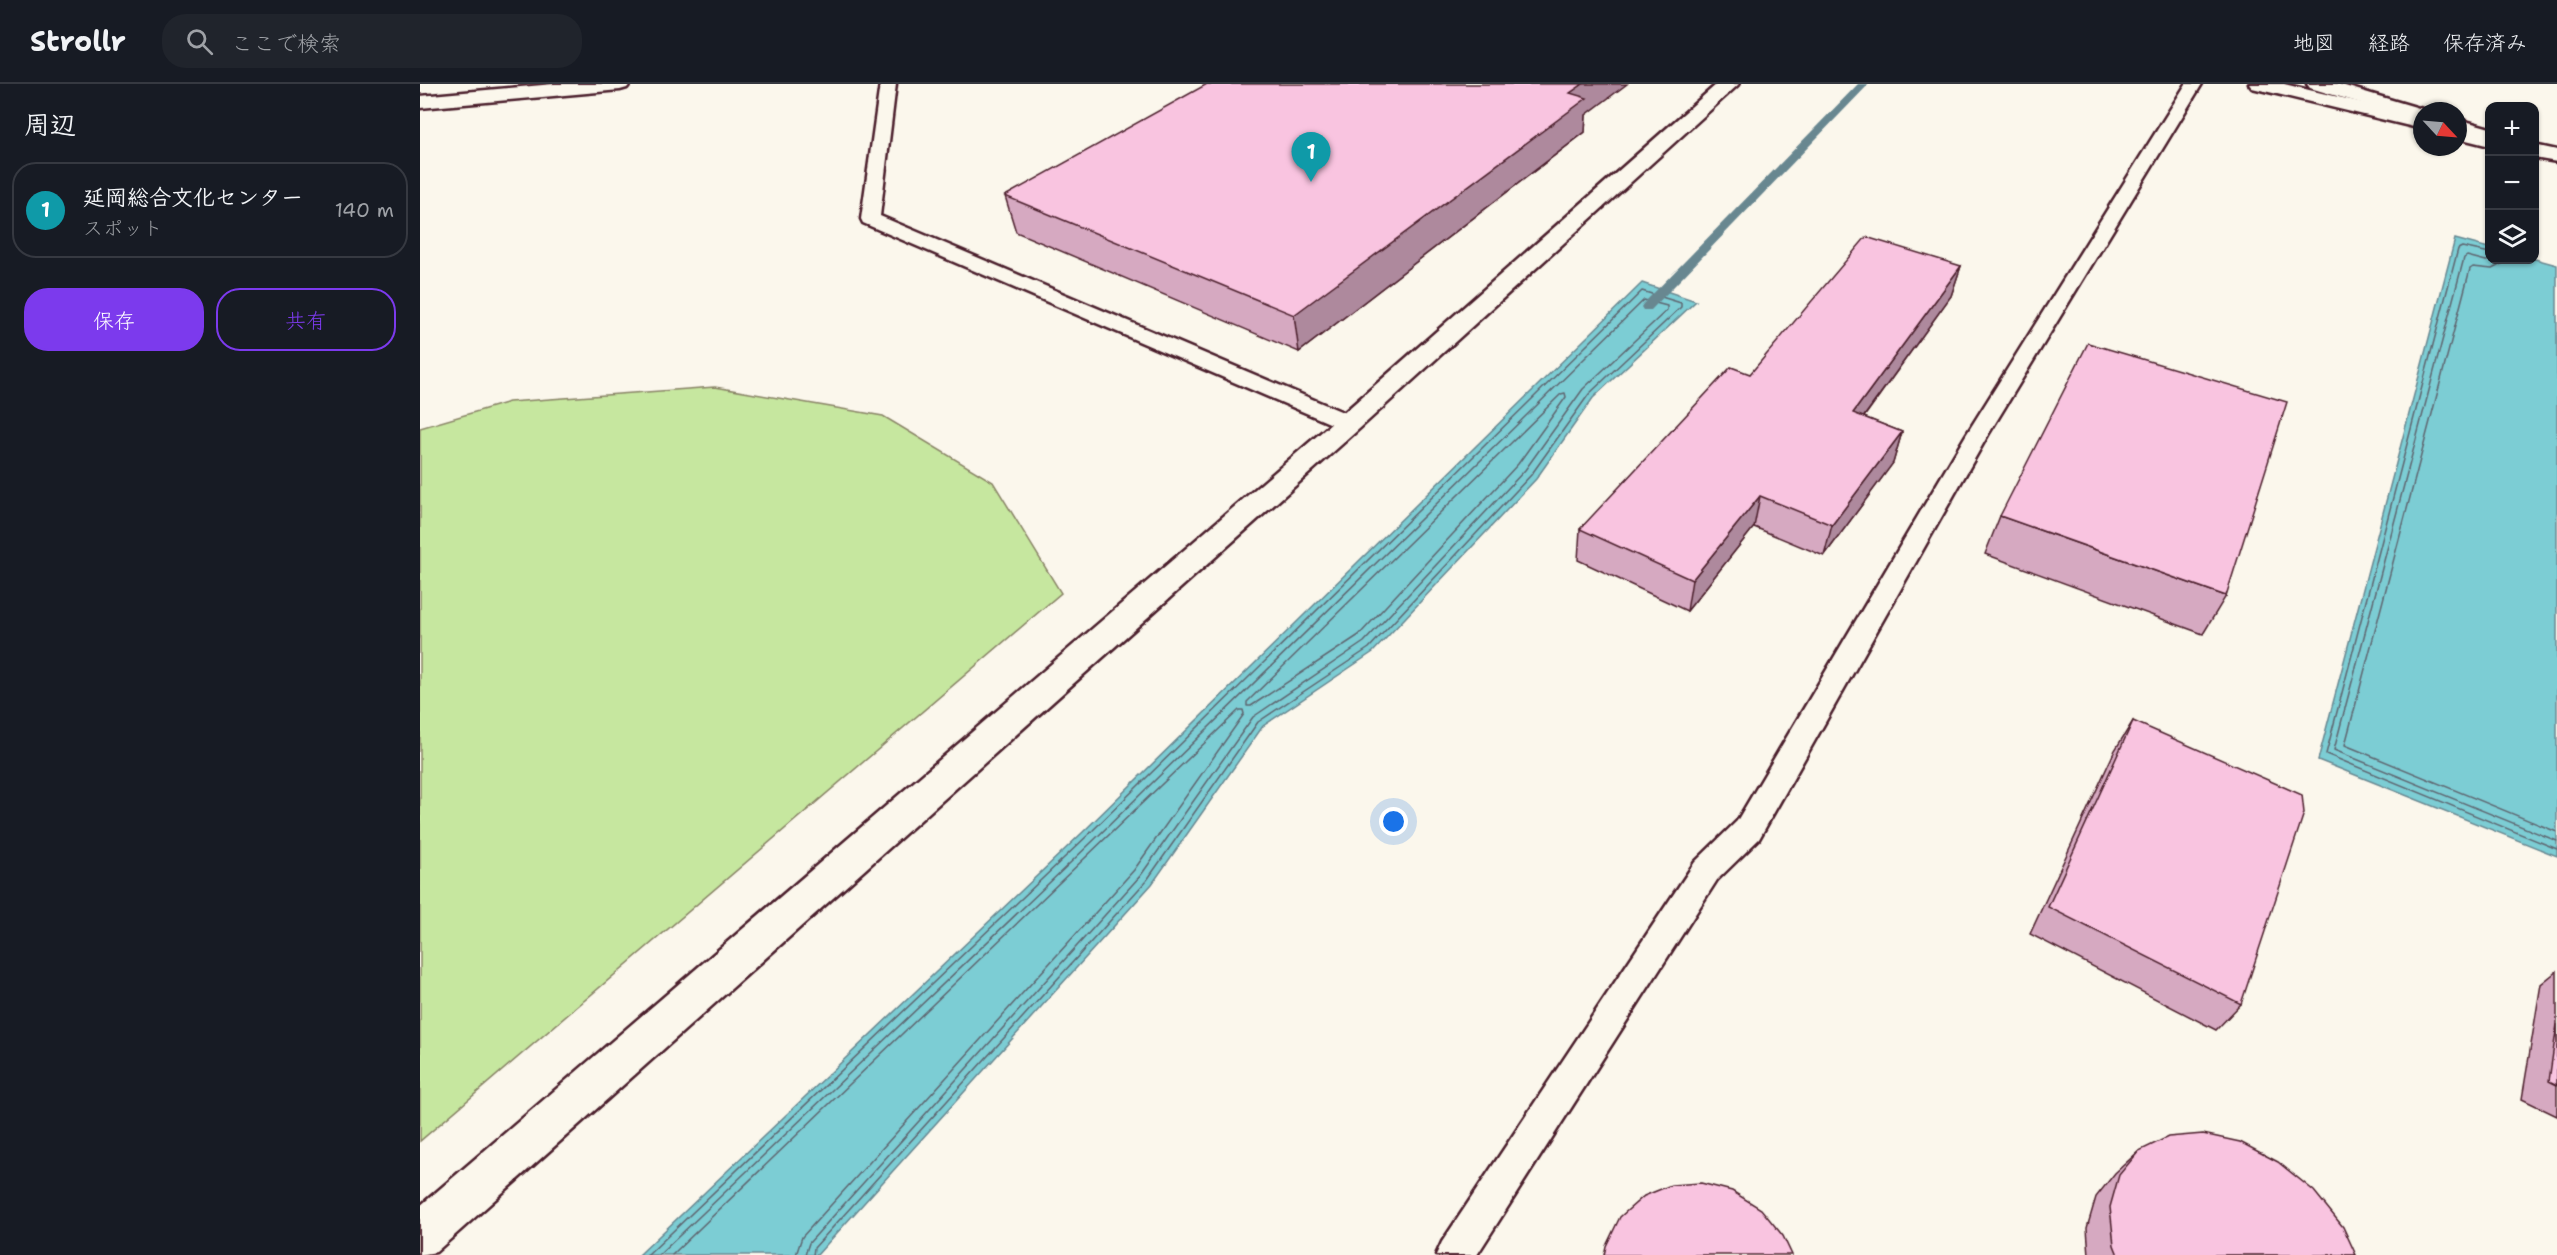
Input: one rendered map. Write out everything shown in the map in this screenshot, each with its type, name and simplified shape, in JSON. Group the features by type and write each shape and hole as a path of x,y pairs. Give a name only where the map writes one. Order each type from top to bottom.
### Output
{"street":[{"path":"420,102 620,84"},
{"path":"420,1236 1349,423 1730,84"},
{"path":"2259,84 2413,121"},
{"path":"2317,84 2413,112"},
{"path":"2467,128 2485,133"},
{"path":"2467,134 2485,139"},
{"path":"2539,150 2557,155"}],"lane":[{"path":"888,84 870,219 1349,423"},
{"path":"1455,1255 1706,871 1748,830 1977,435 2194,84"}],"green space":[{"path":"715,387 883,416 993,482 1061,593 420,1141 420,428 509,402"}],"water":[{"path":"2455,239 2485,247 2485,264 2539,264 2539,260 2557,265 2557,856 2318,760"},
{"path":"1642,283 1696,301 1593,398 1536,479 1373,652 1263,726 1152,884 817,1255 639,1255 1083,832"}],"building":[{"path":"1207,84 1583,84 1570,93 1587,98 1294,315 1005,196"},
{"path":"1866,237 1961,266 1853,413 1902,432 1832,525 1760,496 1692,580 1580,529 1731,367 1750,374"},
{"path":"2088,343 2287,402 2226,596 2000,516"},
{"path":"2133,721 2302,795 2304,813 2241,1004 2048,907"},
{"path":"2557,1024 2557,1085 2549,1081"},
{"path":"2203,1134 2240,1142 2278,1162 2314,1191 2343,1227 2356,1255 2118,1255 2114,1245 2110,1207 2119,1175 2139,1151 2168,1137"},
{"path":"1701,1183 1732,1191 1761,1209 1783,1236 1792,1255 1604,1255 1620,1217 1644,1196 1671,1185"}],"waterway":[{"path":"1647,307 1864,84"}],"place":[{"name":"延岡総合文化センター","path":"1311,182"}]}
